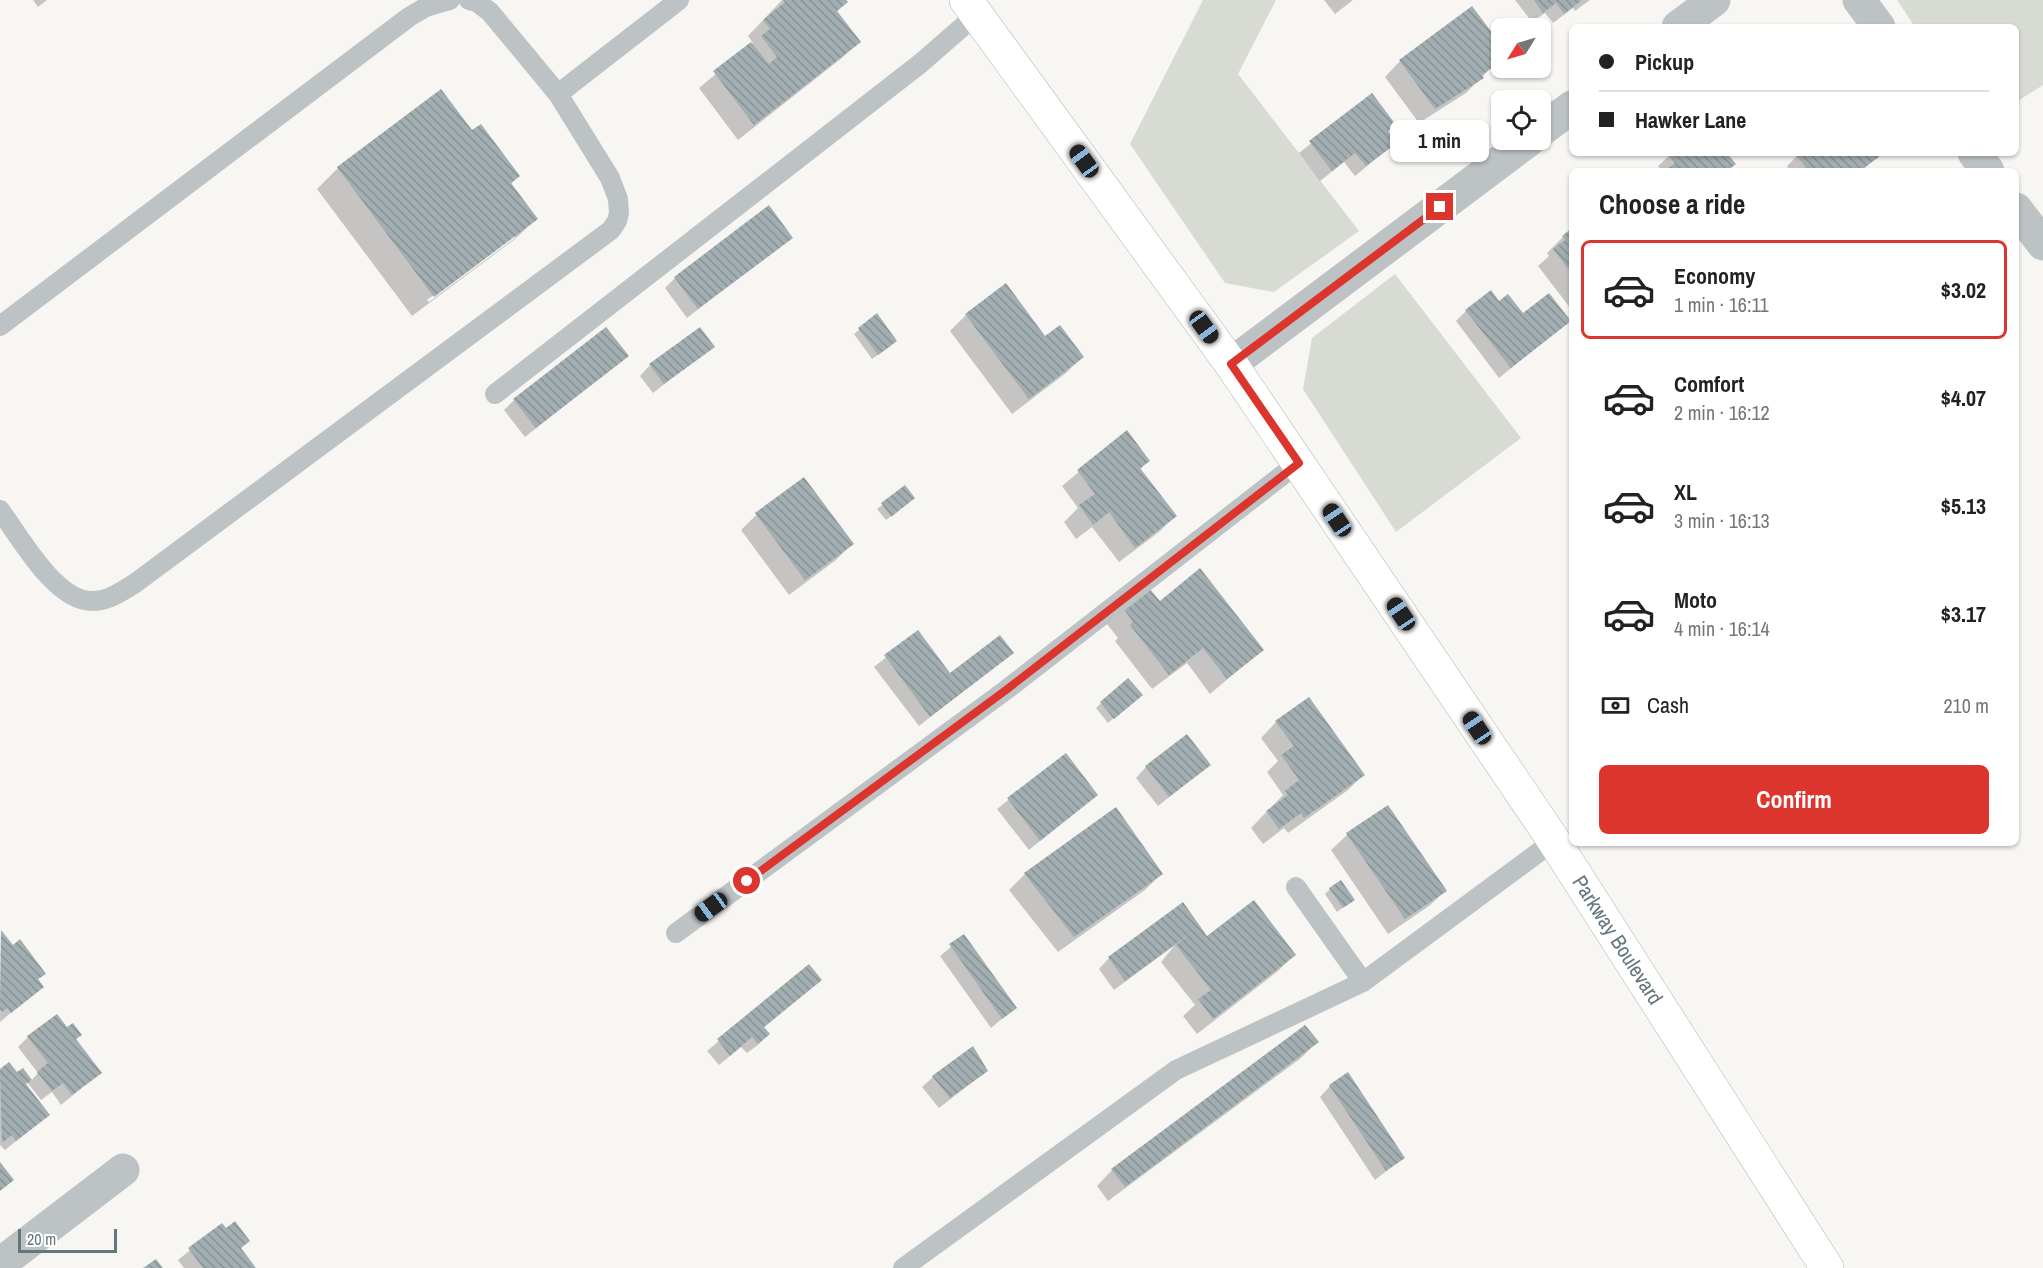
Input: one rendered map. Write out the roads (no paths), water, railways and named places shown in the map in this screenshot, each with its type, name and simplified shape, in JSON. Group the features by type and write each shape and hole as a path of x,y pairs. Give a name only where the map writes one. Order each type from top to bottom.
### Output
{"street":[{"path":"1682,24 1714,0"},
{"path":"1858,0 1877,24"},
{"name":"Parkway Boulevard","path":"972,7 1231,364 1299,463 1554,841 1827,1268"},
{"path":"1551,123 1569,109"},
{"path":"1231,364 1516,150"},
{"path":"1976,156 1986,168"},
{"path":"2019,213 2043,244"},
{"path":"0,1264 123,1170"}],"lane":[{"path":"0,326 409,17 426,7 450,0"},
{"path":"0,510 63,591 91,602 107,599 134,584 591,246 617,221 618,199 610,178 558,94 490,12 477,2 469,0"},
{"path":"558,94 679,0"},
{"path":"495,394 921,63 972,7"},
{"path":"676,933 1006,690 1299,463"},
{"path":"903,1268 1176,1070 1363,982 1554,841"},
{"path":"1296,887 1363,982"}]}
